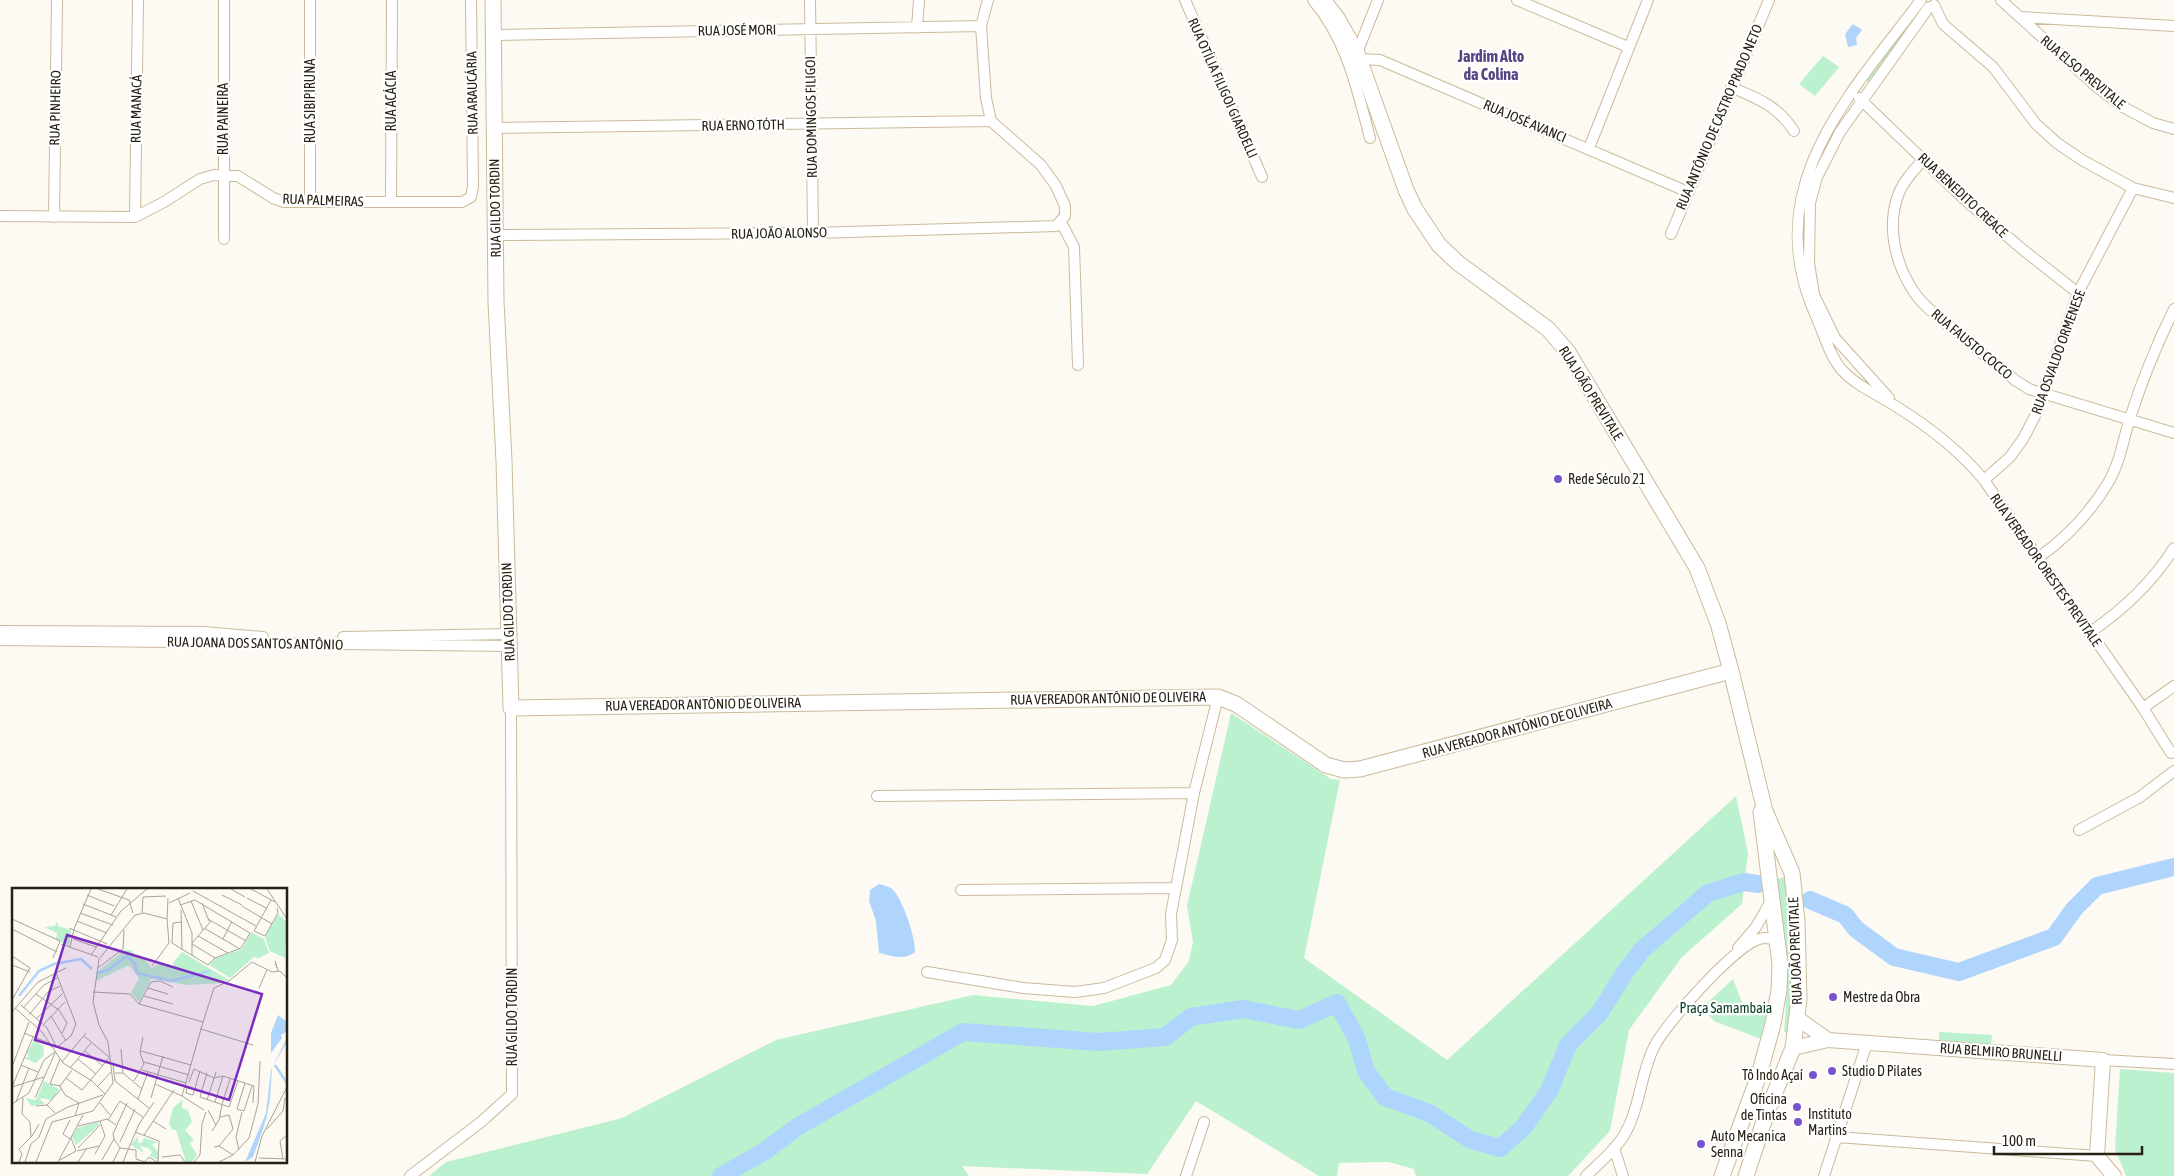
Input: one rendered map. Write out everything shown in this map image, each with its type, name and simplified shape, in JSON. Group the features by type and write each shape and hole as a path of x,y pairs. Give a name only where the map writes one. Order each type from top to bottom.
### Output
{"main road":[{"name":"RUA GILDO TORDIN","path":"493,0 496,302 510,640 511,708"},
{"name":"RUA JOÃO PREVITALE","path":"1323,0 1337,18 1358,56 1388,142 1415,209 1439,245 1458,263 1548,329 1568,352 1698,568 1718,623 1765,811 1792,873 1797,921 1799,999 1793,1048 1767,1112 1746,1176"},
{"name":"RUA VEREADOR ANTÔNIO DE OLIVEIRA","path":"511,708 1218,697 1236,704 1326,765 1344,770 1360,769 1731,671"},
{"name":"RUA JOÃO PREVITALE","path":"1722,1176 1759,1075 1773,1024 1779,990 1777,942 1758,783"},
{"path":"1768,873 1780,866 1786,867 1792,873"},
{"path":"1773,1024 1780,1042 1793,1048"}],"street":[{"name":"RUA PINHEIRO","path":"54,217 57,0"},
{"name":"RUA MANACÁ","path":"135,217 138,0"},
{"name":"RUA PAINEIRA","path":"224,0 224,239"},
{"name":"RUA SIBIPIRUNA","path":"310,0 310,202"},
{"name":"RUA ACÁCIA","path":"391,202 392,0"},
{"name":"RUA ARAUCÁRIA","path":"471,0 473,187"},
{"name":"RUA DOMINGOS FILIGOI","path":"810,0 813,233"},
{"path":"917,28 919,0"},
{"path":"988,0 981,26 986,98 991,122 1041,165 1056,186 1065,206 1065,216 1061,222 1074,247 1078,365"},
{"name":"RUA OTÍLIA FILIGOI GIARDELLI","path":"1185,0 1262,176"},
{"path":"1313,0 1330,23 1348,57 1370,138"},
{"path":"1358,56 1378,0"},
{"path":"1517,0 1628,47"},
{"path":"1589,148 1648,0"},
{"name":"RUA ANTÔNIO DE CASTRO PRADO NETO","path":"1671,234 1769,0"},
{"name":"RUA ELSO PREVITALE","path":"2001,0 2098,88 2123,108 2174,130"},
{"path":"1929,2 1943,24 1993,67 2036,124 2082,160 2133,188 2174,198"},
{"name":"RUA VEREADOR ORESTES PREVITALE","path":"1929,2 1852,93 1816,152 1801,195 1798,213 1800,264 1806,292 1841,368 1860,385 1898,408 1968,460 1984,480 2143,708 2171,753"},
{"name":"RUA VEREADOR ORESTES PREVITALE","path":"1898,408 1834,338 1814,294 1809,263 1810,203 1817,177 1840,132 1864,101 1929,2"},
{"path":"2021,17 2174,26"},
{"name":"RUA JOSÉ MORI","path":"493,35 981,26"},
{"name":"RUA JOSÉ AVANCI","path":"1358,56 1380,60 1688,192"},
{"path":"1731,87 1770,105 1785,117 1794,131"},
{"name":"RUA BENEDITO CREACE","path":"1852,93 1864,101 1986,219 2078,293"},
{"name":"RUA ERNO TÓTH","path":"494,128 991,122"},
{"name":"RUA FAUSTO COCCO","path":"1924,159 1899,192 1894,213 1893,234 1896,256 1914,293 1938,316 2015,380 2029,389 2174,433"},
{"name":"RUA PALMEIRAS","path":"0,216 135,217 164,202 200,179 223,175 238,176 273,198 284,202 462,202 471,197 473,187"},
{"name":"RUA OSVALDO ORMENESE","path":"1984,480 2010,457 2023,439 2035,416 2078,293 2133,188"},
{"name":"RUA JOÃO ALONSO","path":"496,235 813,233 1050,227 1061,222"},
{"path":"2038,558 2061,541 2095,502 2112,475 2149,362 2174,308"},
{"path":"2089,633 2113,617 2147,586 2174,548"},
{"path":"0,631 204,632 302,638 510,640"},
{"name":"RUA JOANA DOS SANTOS ANTÔNIO","path":"0,640 510,640"},
{"path":"2143,708 2174,686"},
{"path":"927,972 1023,988 1075,992 1104,988 1156,968 1165,960 1172,940 1172,914 1194,793 1218,697"},
{"name":"RUA GILDO TORDIN","path":"410,1176 481,1122 512,1094 511,708"},
{"path":"2079,830 2140,797 2174,771"},
{"path":"877,796 1194,793"},
{"path":"961,890 1176,888"},
{"name":"RUA JOÃO PREVITALE","path":"1732,956 1756,927 1771,902"},
{"path":"1586,1176 1614,1148 1629,1126 1646,1063 1655,1044 1667,1028 1732,956 1760,938 1771,939 1777,942"},
{"name":"RUA BELMIRO BRUNELLI","path":"1797,1018 1828,1040"},
{"name":"RUA BELMIRO BRUNELLI","path":"1793,1048 1828,1040 2174,1064"},
{"path":"1824,1176 1867,1044"},
{"path":"2103,1060 2098,1156 2114,1176"},
{"path":"1186,1176 1204,1122"},
{"path":"1837,1137 2098,1156"},
{"path":"1614,1148 1623,1176"}],"green space":[{"path":"1917,13 1920,15 1871,83 1868,83 1867,79"},
{"path":"1823,56 1839,67 1815,96 1799,84"},
{"path":"1231,713 1331,779 1340,780 1304,958 1447,1060 1736,796 1748,853 1742,904 1682,957 1629,1030 1610,1131 1568,1176 1416,1176 1414,1169 1388,1162 1339,1163 1337,1176 1319,1176 1196,1101 1147,1174 962,1166 969,1176 429,1176 446,1162 622,1118 776,1040 973,995 1093,1006 1171,985 1189,961 1193,942 1187,906"},
{"path":"1786,876 1793,955 1791,1033 1784,1032 1788,977 1777,879"},
{"name":"Praça Samambaia","path":"1733,979 1743,1005 1757,1009 1772,1007 1766,1041 1714,1021 1702,1008"},
{"path":"1939,1032 1992,1035 1991,1045 1939,1043"},
{"path":"2120,1069 2174,1073 2174,1176 2126,1176 2115,1149"}],"water":[{"path":"1853,24 1862,30 1856,38 1857,45 1848,47 1845,34"},
{"path":"879,884 891,888 904,908 915,946 915,952 911,955 898,957 879,953 876,921 869,901 870,890"}],"waterway":[{"path":"1810,900 1845,915 1856,929 1894,957 1959,972 2054,937 2074,909 2097,886 2174,867"},
{"path":"721,1176 765,1151 797,1127 963,1032 1099,1042 1165,1037 1191,1017 1243,1009 1299,1020 1337,1003 1356,1037 1366,1071 1385,1097 1429,1113 1471,1140 1500,1148 1523,1128 1549,1091 1568,1045 1598,1015 1642,950 1708,893 1744,882 1758,884"}],"place":[{"name":"Rede Século 21","path":"1558,479"},
{"name":"Mestre da Obra","path":"1833,997"},
{"name":"Studio D Pilates","path":"1832,1071"},
{"name":"Tô Indo Açaí","path":"1813,1075"},
{"name":"Oficina de Tintas","path":"1797,1107"},
{"name":"Instituto Martins","path":"1798,1122"},
{"name":"Auto Mecanica Senna","path":"1701,1144"}],"district":[{"name":"Jardim Alto da Colina","path":"1491,65"}]}
